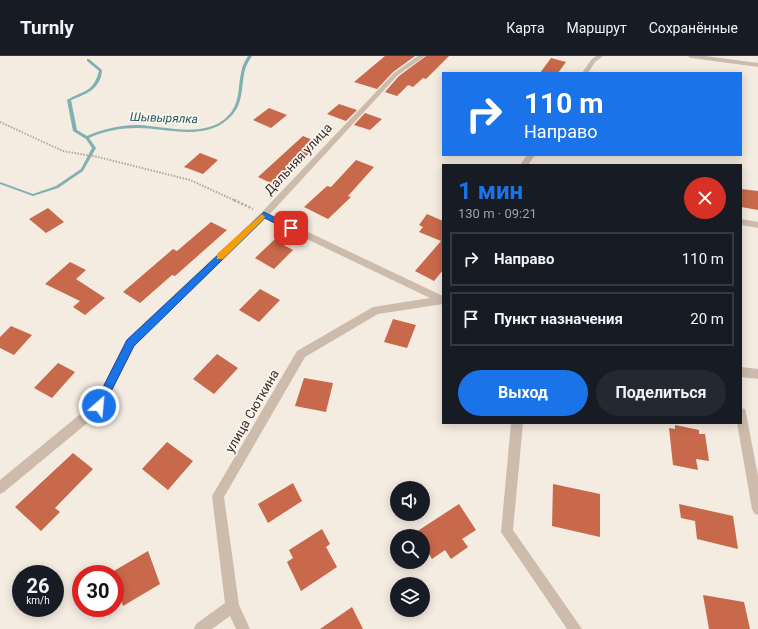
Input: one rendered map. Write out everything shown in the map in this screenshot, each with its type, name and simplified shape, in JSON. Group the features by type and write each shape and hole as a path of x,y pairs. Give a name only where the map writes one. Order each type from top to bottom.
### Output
{"street":[{"name":"Дальняя улица","path":"0,488 99,406 130,343 264,215 396,74 422,56"},
{"path":"586,72 593,61 600,56"},
{"path":"691,56 758,65"},
{"path":"264,215 442,299"},
{"path":"742,222 758,225"},
{"name":"улица Сюткина","path":"243,629 232,606 218,496 301,354 376,310 442,299"},
{"path":"742,372 758,374"},
{"path":"742,420 758,509"},
{"path":"517,424 507,532 575,629"},
{"path":"201,629 232,606"}],"path":[{"path":"0,122 63,151 98,157 190,180 264,215"}],"building":[{"path":"385,56 415,56 393,72 377,89 354,82"},
{"path":"426,56 449,56 426,79 423,78 413,87 408,85 397,96 385,92 399,76"},
{"path":"551,58 566,62 559,72 541,72"},
{"path":"339,104 357,110 346,121 327,114"},
{"path":"269,108 287,115 271,128 253,120"},
{"path":"365,113 382,119 370,130 354,125"},
{"path":"303,136 320,143 275,185 258,177"},
{"path":"200,153 218,160 203,174 184,167"},
{"path":"356,160 374,167 348,196 351,197 328,219 304,207 327,186 331,187"},
{"path":"742,189 758,191 758,210 742,207"},
{"path":"48,208 64,222 46,233 29,219"},
{"path":"427,214 442,221 442,271 434,281 415,271 441,241 419,232 423,227 419,225"},
{"path":"211,222 227,230 175,276 172,275 140,303 123,292 173,249 177,251"},
{"path":"274,240 293,250 274,269 255,258"},
{"path":"70,262 86,270 76,279 105,298 85,315 73,307 80,301 45,284"},
{"path":"260,289 280,300 259,322 239,310"},
{"path":"393,319 416,325 407,348 384,342"},
{"path":"11,326 32,335 14,355 0,348 0,337"},
{"path":"217,354 238,368 214,394 193,379"},
{"path":"58,363 75,372 52,398 34,388"},
{"path":"304,378 333,383 326,412 295,406"},
{"path":"675,425 699,430 699,434 705,434 709,461 696,459 698,470 673,465 669,428 675,429"},
{"path":"167,442 193,461 168,490 142,469"},
{"path":"73,453 93,469 55,508 60,512 41,531 15,507"},
{"path":"293,483 302,501 268,523 258,504"},
{"path":"553,484 600,494 600,537 552,526"},
{"path":"459,504 476,530 462,539 468,547 451,559 445,550 432,559 430,556 430,529 421,529"},
{"path":"679,504 733,516 738,549 697,539 695,521 681,518"},
{"path":"322,529 330,544 326,547 337,567 301,591 287,562 293,558 289,550"},
{"path":"148,551 160,584 124,605 124,565"},
{"path":"703,595 744,602 750,629 709,629"},
{"path":"352,607 363,629 320,629"}],"waterway":[{"name":"Шывырялка","path":"87,138 105,131 120,128 138,127 196,130 210,128 222,123 232,113 239,99 243,71 250,56"},
{"path":"87,138 75,131 69,100 90,90 97,83 101,71 88,60"},
{"name":"Шывырялка","path":"0,183 33,195 57,187 82,170 94,148 87,138"}],"slow traffic":[{"path":"220,257 262,217"}],"route":[{"path":"99,406 130,343 264,215 291,228"}]}
